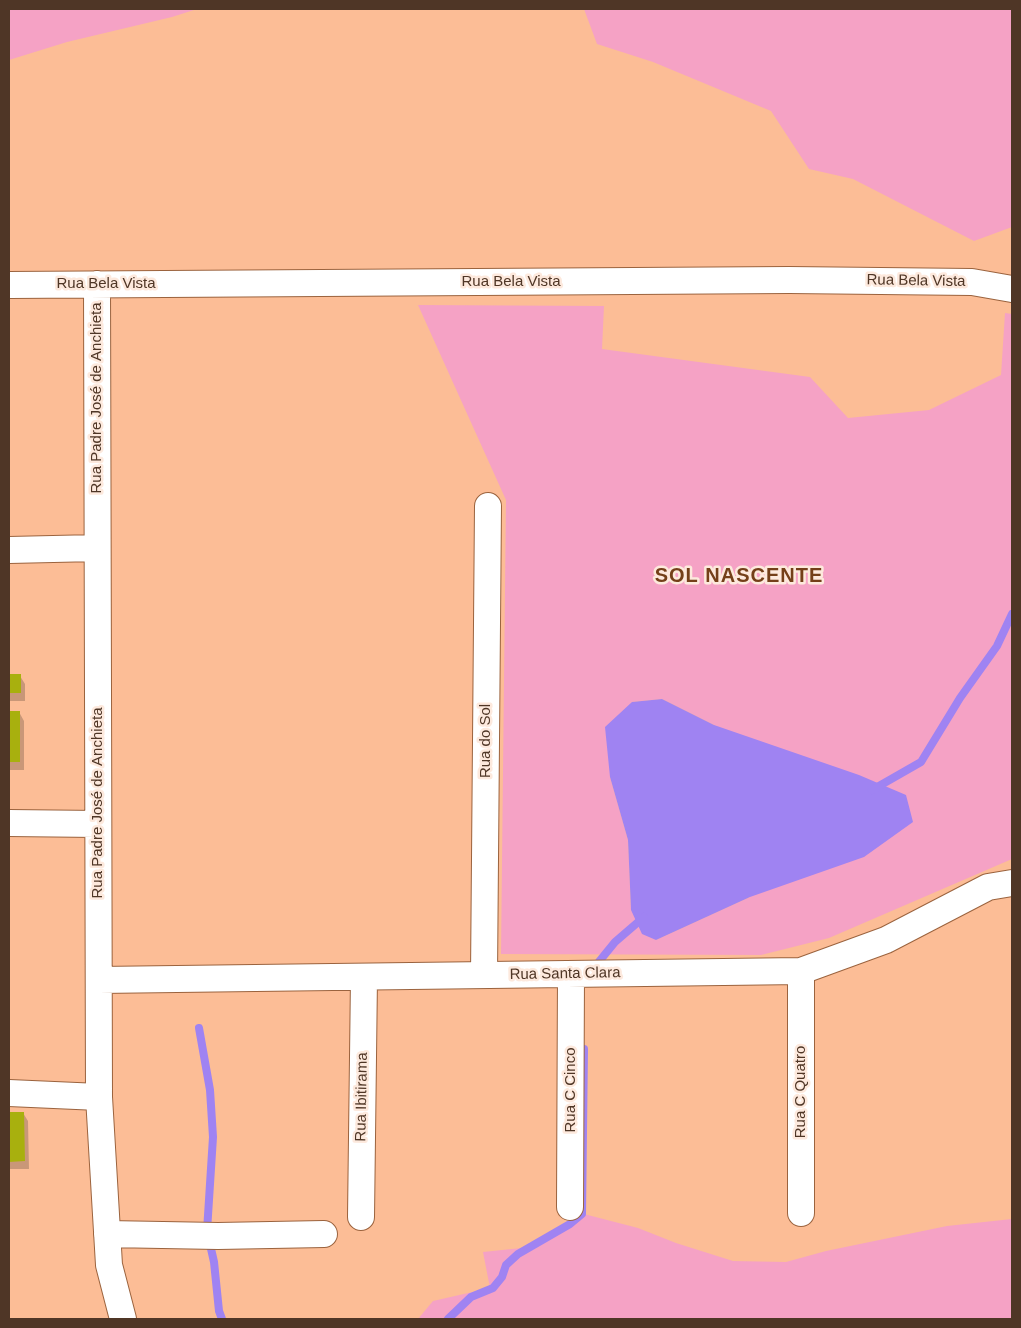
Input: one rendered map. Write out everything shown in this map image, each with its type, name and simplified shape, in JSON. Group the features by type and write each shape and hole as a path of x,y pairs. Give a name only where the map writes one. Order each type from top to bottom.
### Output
{"street":[{"name":"Rua Bela Vista","path":"9,285 789,280 972,282 1012,289"},
{"name":"Rua Padre José de Anchieta","path":"97,284 99,1097 109,1265 123,1319"},
{"name":"Rua do Sol","path":"484,975 488,506"},
{"path":"9,550 97,548"},
{"path":"9,823 98,824"},
{"name":"Rua Santa Clara","path":"99,980 801,971 886,940 988,887 1012,883"},
{"name":"Rua C Quatro","path":"801,971 801,1213"},
{"name":"Rua C Cinco","path":"570,1207 571,974"},
{"name":"Rua Ibitirama","path":"361,1217 364,977"},
{"path":"9,1093 99,1097"},
{"path":"107,1234 218,1236 324,1234"}],"shaded area":[{"path":"9,9 197,9 172,17 67,42 9,60"},
{"path":"584,9 1012,9 1012,227 974,241 853,179 809,169 771,111 653,62 597,44"},
{"path":"418,305 604,306 602,349 810,377 848,418 929,410 1001,375 1005,313 1012,314 1012,859 829,938 761,955 501,954 506,500","holes":["662,699 714,725 750,897 656,940 631,910 628,840 610,777 632,702"]},
{"path":"662,699 714,725 859,775 906,795 913,822 864,857 750,897 656,940 642,934 631,910 628,840 610,777 605,727 632,702"},
{"path":"584,1214 638,1228 676,1243 733,1261 786,1262 826,1251 947,1226 1012,1219 1012,1319 418,1319 433,1301 490,1288 483,1252 531,1247"}],"building":[{"path":"9,674 21,674 21,693 9,693"},
{"path":"9,711 20,711 20,762 9,762"},
{"path":"9,1112 24,1112 25,1161 9,1162"}],"waterway":[{"path":"872,790 921,762 960,698 997,646 1012,614"},
{"path":"593,969 615,942 644,917"},
{"path":"199,1028 210,1090 213,1137 207,1231 214,1262 219,1311 222,1319"},
{"path":"448,1319 471,1297 493,1288 502,1277 506,1265 518,1254 570,1224 582,1214 584,1049"}],"district":[{"name":"SOL NASCENTE","path":"739,576"}]}
